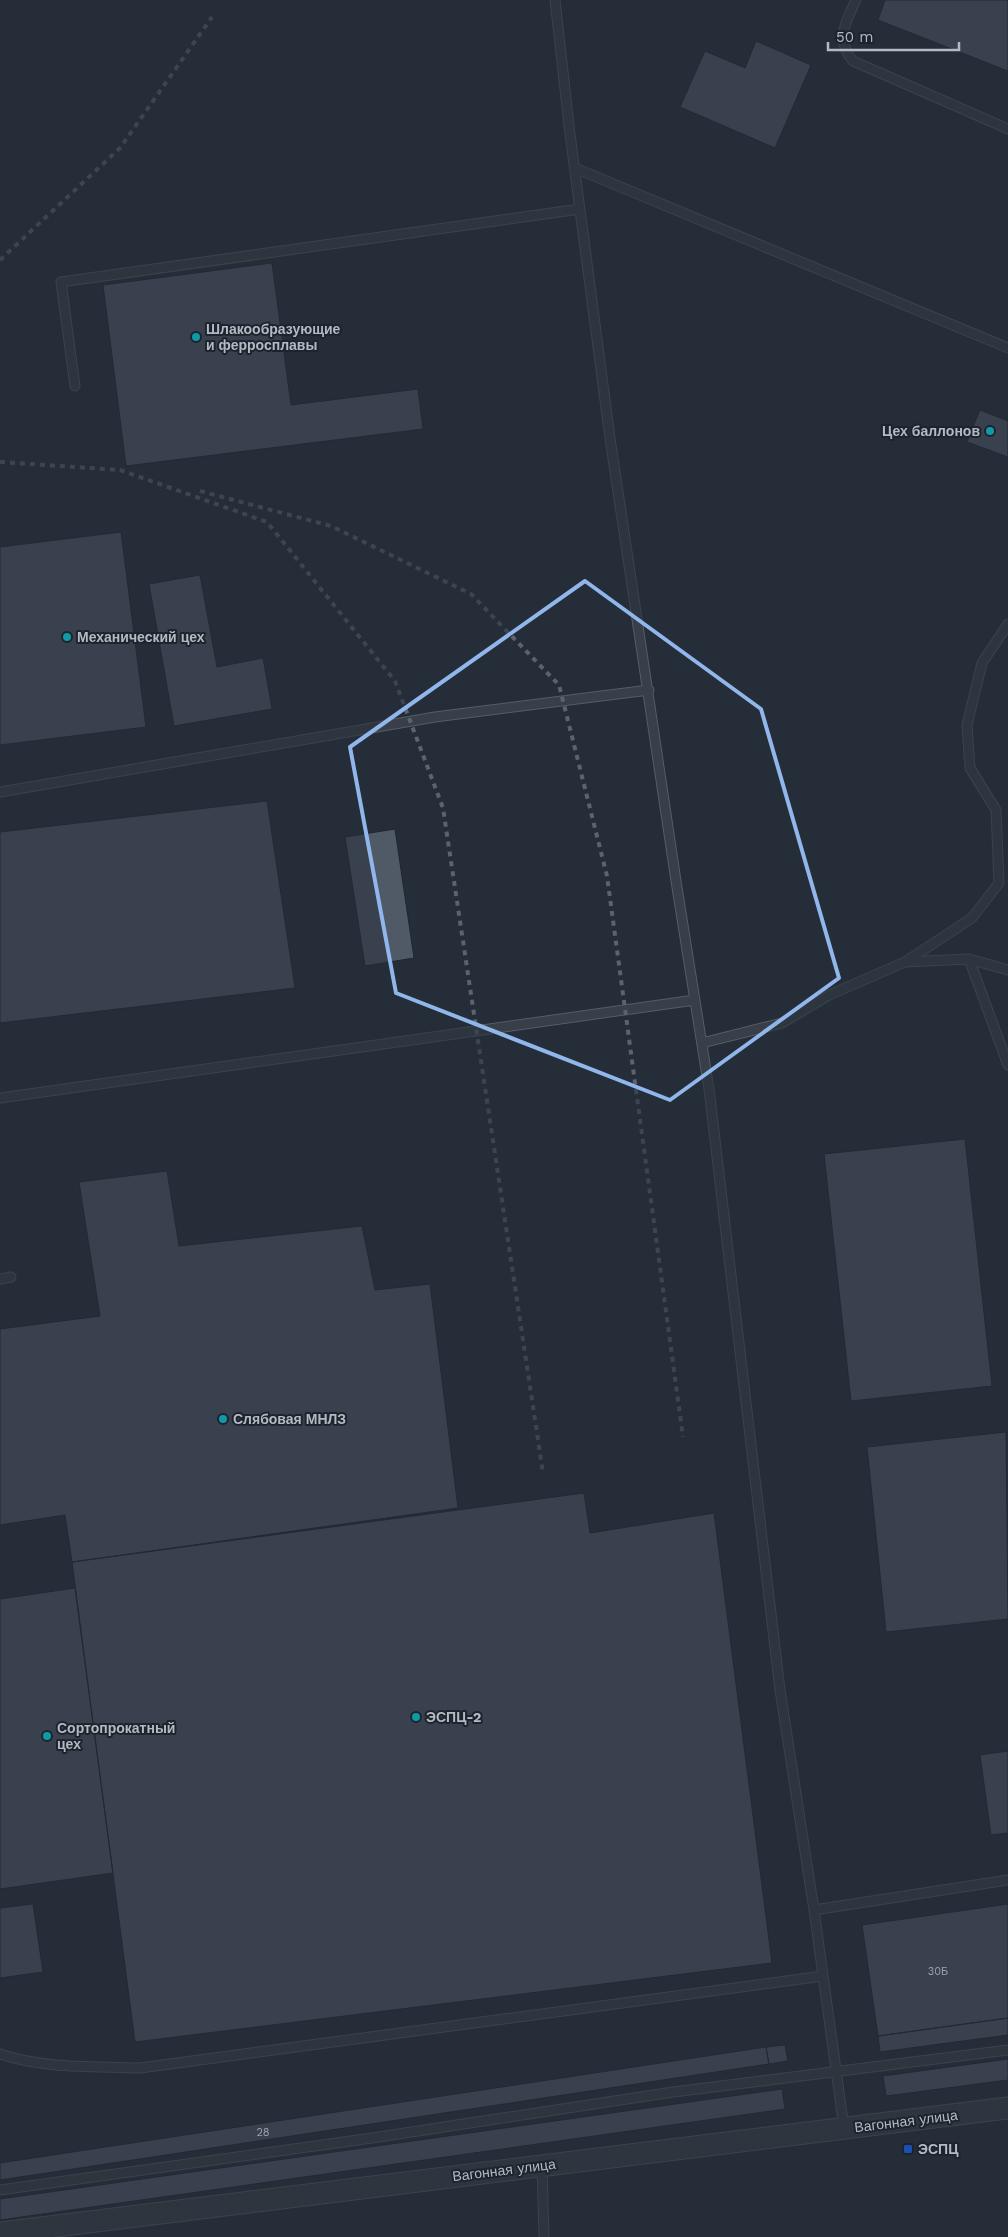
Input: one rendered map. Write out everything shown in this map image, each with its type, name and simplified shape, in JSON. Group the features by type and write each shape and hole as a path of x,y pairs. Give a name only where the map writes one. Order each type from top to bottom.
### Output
{"street":[{"name":"Вагонная улица","path":"0,2233 1008,2108"}],"lane":[{"path":"555,0 610,438 709,1088 780,1690 814,1910 844,2128"},
{"path":"856,0 845,22 843,37 845,51 853,61 1008,129"},
{"path":"575,168 1008,348"},
{"path":"75,386 61,282 580,209"},
{"path":"702,1043 782,1023 829,996 905,962 972,918 999,883 996,810 970,768 967,725 982,663 1008,624"},
{"path":"0,792 435,717 648,690"},
{"path":"905,962 969,959 1008,970"},
{"path":"969,959 1008,1065"},
{"path":"0,1098 695,1000"},
{"path":"0,1278 10,1277"},
{"path":"814,1910 1008,1880"},
{"path":"0,2054 20,2061 73,2066 140,2068 822,1976"},
{"path":"0,2190 382,2136 673,2092 1008,2050"},
{"path":"542,2166 544,2237"}],"highlighted area":[{"path":"585,581 761,709 839,978 670,1100 396,993 350,747"}],"building":[{"path":"885,0 1008,0 1008,71 878,20"},
{"path":"756,41 811,65 775,148 680,107 705,51 745,68"},
{"name":"Шлакообразующие и ферросплавы","path":"272,263 291,405 418,389 423,429 126,466 103,285"},
{"name":"Цех баллонов","path":"980,410 1008,421 1008,457 967,442"},
{"name":"Механический цех","path":"121,532 146,727 0,745 0,547"},
{"path":"200,575 217,667 263,658 272,709 174,726 149,584"},
{"path":"267,801 295,988 0,1023 0,832"},
{"path":"395,829 414,958 365,966 345,837"},
{"path":"965,1139 992,1386 851,1401 824,1154"},
{"name":"Слябовая МНЛЗ","path":"167,1171 179,1246 362,1226 375,1290 430,1284 458,1508 72,1562 65,1515 0,1525 0,1329 100,1316 79,1182"},
{"path":"1006,1432 1008,1619 886,1632 867,1447"},
{"name":"ЭСПЦ-2","path":"584,1493 590,1533 714,1513 772,1963 135,2042 72,1562"},
{"name":"Сортопрокатный цех","path":"75,1588 113,1873 0,1889 0,1599"},
{"path":"1008,1751 1008,1833 991,1835 980,1755"},
{"path":"33,1904 43,1972 0,1978 0,1908"},
{"path":"1008,1904 1008,2018 878,2036 862,1925"},
{"path":"1008,2018 1008,2035 880,2052 878,2036"},
{"path":"785,2045 788,2061 769,2064 766,2047"},
{"path":"766,2047 769,2064 0,2180 0,2163"},
{"path":"1008,2059 1008,2080 886,2096 883,2076"},
{"path":"782,2089 785,2109 0,2220 0,2199"}],"railway":[{"path":"0,260 120,148 212,17"},
{"path":"0,462 120,470 267,522 395,681 443,808 543,1473"},
{"path":"200,491 331,526 471,594 559,685 607,876 683,1437"}],"place":[{"name":"Шлакообразующие и ферросплавы","path":"196,337"},
{"name":"Цех баллонов","path":"990,431"},
{"name":"Механический цех","path":"67,637"},
{"name":"Слябовая МНЛЗ","path":"223,1419"},
{"name":"ЭСПЦ-2","path":"416,1717"},
{"name":"Сортопрокатный цех","path":"47,1736"},
{"name":"ЭСПЦ","path":"908,2149"}]}
